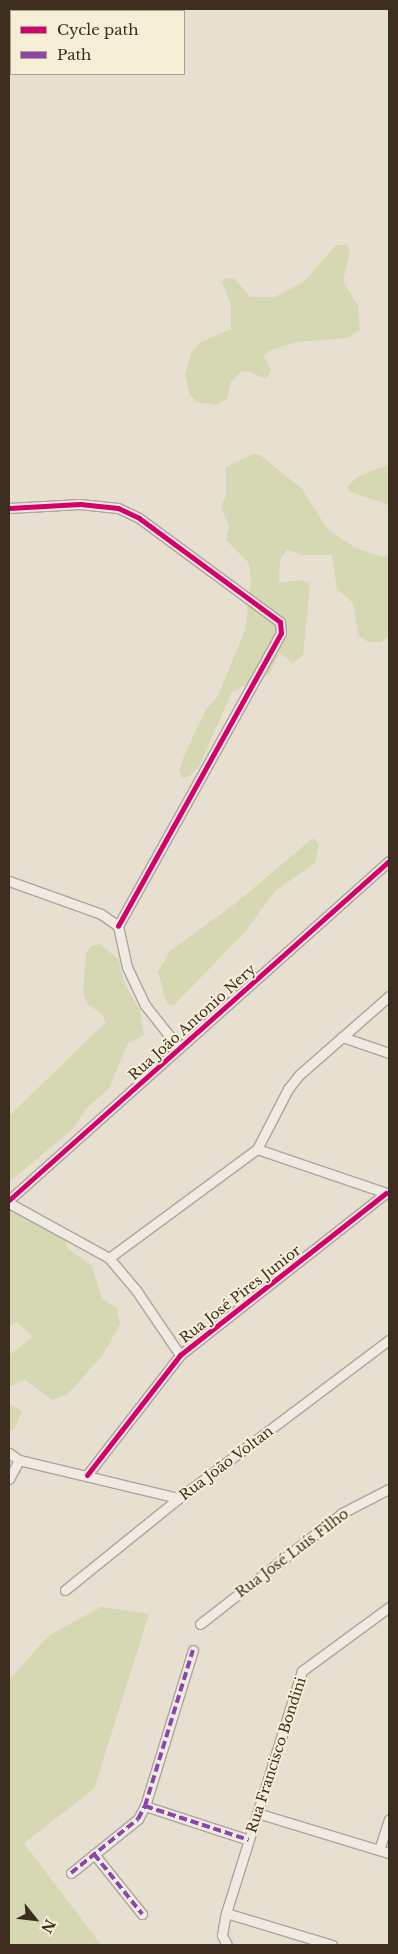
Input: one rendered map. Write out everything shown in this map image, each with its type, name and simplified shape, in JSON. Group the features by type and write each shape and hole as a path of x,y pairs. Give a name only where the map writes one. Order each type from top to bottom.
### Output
{"street":[{"path":"9,508 80,504 118,508 139,518 280,622 281,633 118,926 127,967 145,1005 179,1048"},
{"name":"Rua João Antonio Nery","path":"9,1202 389,861"},
{"path":"9,881 100,914 118,926"},
{"path":"109,1258 257,1149 288,1089 342,1037 389,996"},
{"path":"342,1037 389,1053"},
{"path":"257,1149 388,1194"},
{"name":"Rua José Pires Junior","path":"87,1475 180,1355 388,1194"},
{"path":"9,1202 109,1258 136,1290 180,1355"},
{"name":"Rua João Voltan","path":"65,1590 179,1498 389,1340"},
{"path":"9,1453 19,1460 179,1498"},
{"path":"9,1479 19,1460"},
{"name":"Rua José Luís Filho","path":"200,1624 342,1514 389,1489"},
{"name":"Rua Francisco Bondini","path":"227,1945 222,1935 226,1913 302,1671 389,1607"},
{"path":"70,1873 138,1819 145,1806 193,1650"},
{"path":"145,1806 249,1840"},
{"path":"257,1813 389,1853"},
{"path":"379,1850 389,1820"},
{"path":"94,1854 142,1914"},
{"path":"226,1913 332,1945"}],"green space":[{"path":"9,9 117,9 10,10 9,49"},
{"path":"347,244 350,252 343,281 358,306 360,330 347,338 296,342 269,351 264,357 271,370 266,379 248,371 240,372 231,382 227,399 216,405 197,402 189,393 185,374 191,353 201,342 231,329 231,305 222,282 226,278 235,279 250,297 275,297 305,281 335,246"},
{"path":"253,454 260,455 302,489 328,530 356,548 382,557 389,554 389,636 381,642 368,642 358,635 353,603 337,589 332,555 301,555 287,549 280,560 279,583 302,580 310,584 303,655 293,663 279,653 270,674 232,692 200,764 190,776 182,778 179,771 184,756 205,711 218,696 245,630 251,581 249,563 226,540 229,526 221,507 226,495 226,467"},
{"path":"389,464 389,505 351,492 347,487 357,477"},
{"path":"313,838 319,844 315,863 275,891 246,931 174,1005 167,1004 158,972 170,951 236,903"},
{"path":"100,944 119,960 124,983 140,1010 144,1035 128,1043 109,1088 86,1109 73,1129 9,1182 9,1116 106,1022 101,1013 87,1004 83,991 86,953 91,946"},
{"path":"9,1206 66,1241 67,1248 92,1266 102,1299 117,1308 120,1324 102,1356 67,1395 52,1400 25,1380 9,1387 9,1355 33,1337 17,1322 9,1327"},
{"path":"9,1404 23,1411 13,1431 9,1429"},
{"path":"101,1607 149,1614 94,1789 24,1843 101,1945 9,1945 9,1680 48,1636"}],"marked path":[{"path":"145,1806 193,1650"},
{"path":"71,1873 138,1819 145,1806 249,1840"},
{"path":"94,1854 142,1914"}],"cycle path":[{"path":"9,508 80,504 118,508 139,518 280,622 281,633 118,926"},
{"path":"9,1200 389,861"},
{"path":"87,1475 180,1355 386,1193"}]}
